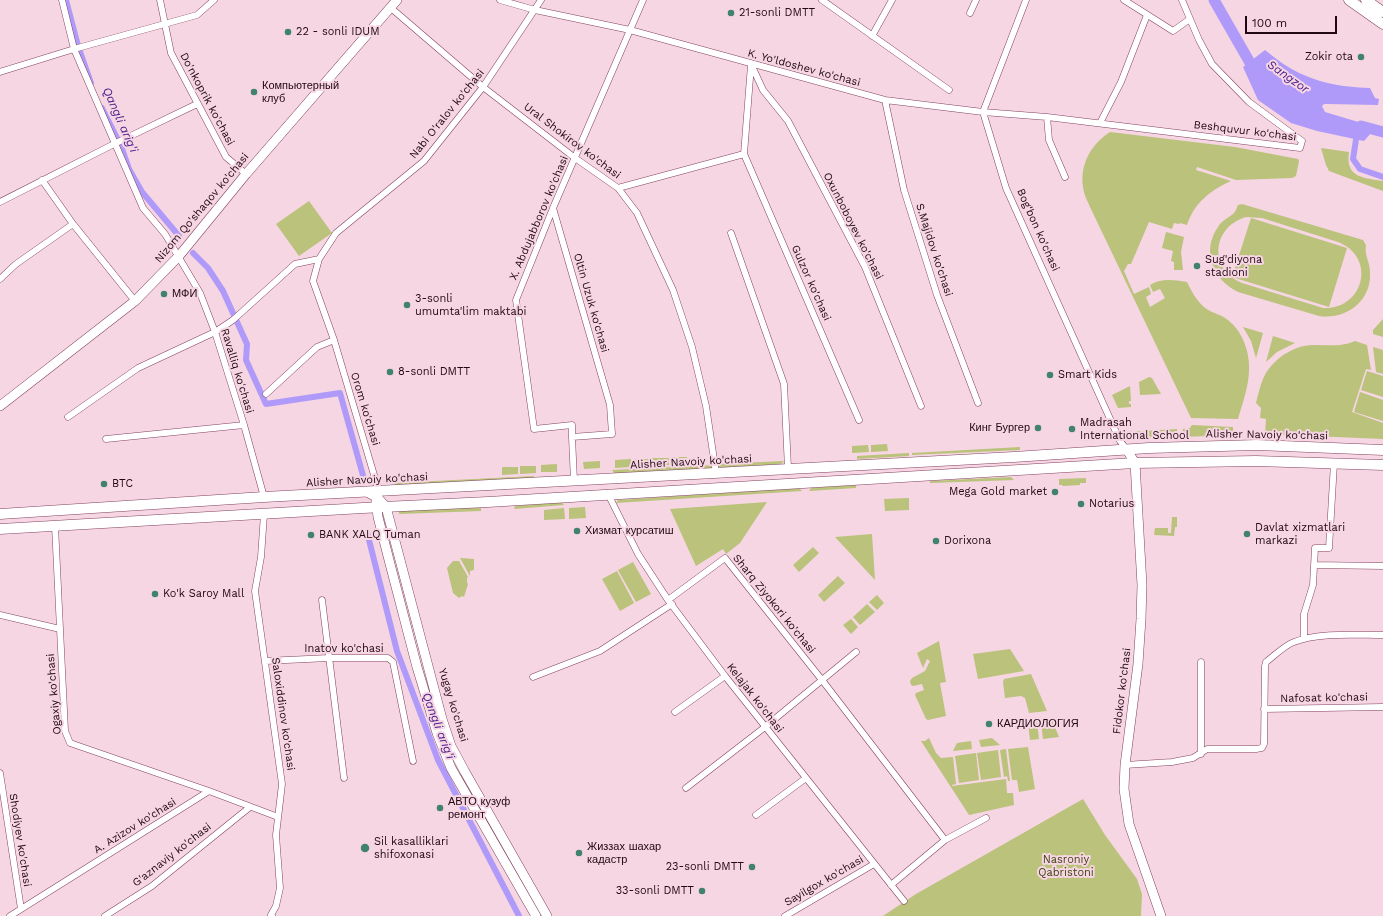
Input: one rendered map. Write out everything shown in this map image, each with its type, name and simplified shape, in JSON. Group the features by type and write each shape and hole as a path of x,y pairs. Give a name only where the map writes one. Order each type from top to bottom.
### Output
{"main road":[{"name":"Nizom Qo'shaqov ko'chasi","path":"0,406 135,301 179,256 246,174 397,0"},
{"path":"1366,0 1383,12"},
{"path":"1353,1 1383,24"},
{"name":"Alisher Navoiy ko'chasi","path":"0,529 264,514 380,501 394,491 716,472 1149,448 1256,445 1383,450"},
{"name":"Bog'bon ko'chasi","path":"1127,450 1135,463"},
{"name":"Alisher Navoiy ko'chasi","path":"0,514 264,498 488,502 1135,463 1256,461 1383,465"},
{"name":"Fidokor ko'chasi","path":"1135,463 1142,585 1141,619 1138,664 1125,765 1124,789 1129,824 1161,916"},
{"path":"831,466 832,482"},
{"name":"Yugay ko'chasi","path":"380,501 417,667 430,715 440,743 451,768 536,916"},
{"name":"Yugay ko'chasi","path":"380,501 442,719 452,746 465,772 548,916"},
{"path":"178,503 180,519"}],"street":[{"name":"Ravalliq ko'chasi","path":"62,0 77,49 143,208 165,234 200,293 215,332 244,426 264,498"},
{"name":"Do'nkoprik ko'chasi","path":"160,0 172,53 197,104 226,157 246,174"},
{"path":"0,72 197,15 214,0"},
{"name":"K. Yo'ldoshev ko'chasi","path":"500,0 535,10 630,30 885,100 983,112 1109,124"},
{"name":"Nabi O'ralov ko'chasi","path":"319,259 336,233 424,161 483,87 541,0"},
{"name":"X. Abdujabborov ko'chasi","path":"572,437 572,425 534,429 516,300 553,208 643,0"},
{"path":"822,0 949,90"},
{"path":"872,36 892,0"},
{"path":"970,13 976,0"},
{"path":"983,112 1026,0"},
{"path":"1124,0 1173,31 1190,19"},
{"name":"Beshquvur ko'chasi","path":"1109,124 1300,148 1302,141 1249,102 1212,64 1199,40 1182,0"},
{"name":"Ural Shokirov ko'chasi","path":"391,8 483,87 575,158 618,188 637,213 672,290 692,348 706,406 716,472"},
{"path":"1100,123 1121,82 1147,15"},
{"name":"Gulzor ko'chasi","path":"751,64 744,154 859,420"},
{"name":"Oxunboboyev ko'chasi","path":"751,64 763,90 788,121 865,267 921,406"},
{"name":"S.Majidov ko'chasi","path":"885,100 904,190 937,295 978,403"},
{"path":"1,200 197,104"},
{"name":"Bog'bon ko'chasi","path":"983,112 1006,188 1120,440 1127,450"},
{"path":"1047,117 1049,140 1065,177"},
{"path":"618,188 744,154"},
{"path":"42,180 73,224 135,301"},
{"name":"Oltin Uzuk ko'chasi","path":"553,208 610,405 612,434 572,437"},
{"path":"0,279 16,264 73,224"},
{"path":"731,233 784,384 788,468"},
{"path":"68,418 138,368 215,332 233,320 295,264 319,259"},
{"name":"Orom ko'chasi","path":"319,259 313,281 334,340 380,501"},
{"path":"266,394 317,347 334,340"},
{"path":"106,439 244,426"},
{"path":"572,437 574,481"},
{"path":"1304,639 1304,614 1313,585 1315,548 1328,548 1334,463"},
{"name":"Kelajak ko'chasi","path":"608,494 638,554 670,602 725,676 904,901"},
{"name":"Saloxiddinov ko'chasi","path":"264,514 261,557 255,591 282,784 276,835 280,888 276,906 271,914 272,916"},
{"name":"Ogaxiy ko'chasi","path":"55,526 65,731 70,743 209,792"},
{"name":"Sharq Ziyokori ko'chasi","path":"670,602 725,558 822,680 945,840"},
{"path":"1314,565 1383,566"},
{"path":"322,600 344,778"},
{"path":"533,677 600,651 670,602"},
{"path":"0,616 60,629"},
{"path":"1125,765 1172,762 1193,758 1206,749 1262,748 1264,744 1266,662 1292,642 1304,639 1330,635 1383,635"},
{"path":"686,788 765,727 856,652"},
{"name":"Inatov ko'chasi","path":"265,661 329,658 388,658 393,662 413,761"},
{"path":"1200,754 1202,662"},
{"path":"675,712 725,676"},
{"name":"Nafosat ko'chasi","path":"1264,709 1383,707"},
{"name":"Shodiyev ko'chasi","path":"0,773 21,909"},
{"path":"756,815 806,778"},
{"path":"209,792 278,818"},
{"name":"A. Azizov ko'chasi","path":"10,916 209,792"},
{"name":"G'aznaviy ko'chasi","path":"105,916 152,886 250,807"},
{"path":"891,885 945,840 986,818"},
{"name":"Sayilgox ko'chasi","path":"785,916 874,864"}],"green space":[{"path":"1110,132 1235,147 1298,159 1299,161 1296,176 1292,178 1236,180 1197,167 1196,170 1231,181 1204,198 1194,210 1187,225 1174,223 1172,229 1149,222 1131,264 1128,264 1124,271 1134,294 1149,287 1151,294 1146,297 1150,307 1165,298 1160,289 1153,292 1150,285 1163,280 1187,282 1194,295 1203,306 1223,317 1236,328 1242,338 1249,362 1248,380 1238,419 1191,418 1087,200 1083,183 1084,165 1091,150"},
{"path":"1321,148 1349,152 1350,167 1353,172 1369,179 1383,181 1383,191 1329,171"},
{"path":"309,201 332,233 299,256 276,224"},
{"path":"1242,204 1363,240 1366,245 1370,272 1367,292 1362,300 1348,311 1339,315 1319,316 1238,292 1229,287 1216,272 1212,264 1210,246 1213,236 1220,225 1234,213 1238,205","holes":["1246,217 1262,218 1338,242 1350,249 1358,259 1361,270 1360,281 1356,292 1348,301 1337,306 1323,308 1242,283 1231,277 1219,259 1218,248 1221,239 1226,230 1235,222"]},
{"path":"1251,218 1347,248 1329,307 1232,277"},
{"path":"1166,232 1184,237 1181,252 1183,270 1174,270 1174,262 1171,261 1173,251 1162,248"},
{"path":"1383,319 1383,337 1373,334 1373,330"},
{"path":"1243,327 1263,333 1256,358 1251,341"},
{"path":"1273,336 1295,343 1277,352 1266,362"},
{"path":"1355,341 1367,345 1371,370 1366,369 1352,412 1383,423 1383,439 1265,434 1266,419 1260,418 1261,408 1256,403 1263,379 1277,360 1291,350 1307,345 1340,345"},
{"path":"1373,347 1383,350 1383,374 1376,372"},
{"path":"1367,371 1383,376 1383,397 1361,390"},
{"path":"1149,377 1152,378 1161,394 1140,395 1139,382"},
{"path":"1130,386 1131,401 1129,401 1129,404 1131,404 1131,407 1118,408 1112,395"},
{"path":"1360,392 1383,400 1383,421 1354,412"},
{"path":"1192,425 1233,427 1233,435 1182,437 1183,429 1190,428"},
{"path":"1177,429 1177,436 1131,439 1126,436 1124,432"},
{"path":"1094,431 1095,440 1081,441 1081,432"},
{"path":"887,444 888,451 871,452 871,445"},
{"path":"868,445 869,452 852,453 852,446"},
{"path":"1020,447 1020,450 912,455 912,453"},
{"path":"909,453 909,456 857,459 857,456"},
{"path":"671,457 687,457 687,464 671,465"},
{"path":"652,458 669,458 669,465 653,466"},
{"path":"631,459 631,467 615,468 615,460"},
{"path":"633,459 650,459 650,466 634,467"},
{"path":"600,461 600,468 584,469 583,462"},
{"path":"784,461 781,464 718,468 717,464"},
{"path":"557,464 557,472 541,472 541,465"},
{"path":"714,465 714,468 615,474 612,470"},
{"path":"520,466 536,466 536,473 520,474"},
{"path":"502,467 518,467 518,474 502,475"},
{"path":"534,476 534,478 395,486 395,483"},
{"path":"1011,477 1014,480 930,483 930,481"},
{"path":"1086,478 1086,483 1080,483 1080,485 1059,485 1059,479"},
{"path":"856,485 856,488 809,491 811,488"},
{"path":"799,488 802,491 616,503 618,500"},
{"path":"909,498 909,510 885,511 884,499"},
{"path":"562,502 564,505 514,509 515,506"},
{"path":"767,502 740,543 726,554 723,549 696,566 670,509"},
{"path":"585,507 586,518 569,519 569,508"},
{"path":"481,508 481,511 399,514 399,511"},
{"path":"564,508 565,519 544,520 544,510"},
{"path":"1172,517 1177,517 1177,527 1175,527 1174,536 1154,535 1155,528 1168,528 1168,533 1171,533"},
{"path":"872,534 875,580 835,537"},
{"path":"813,547 819,553 799,572 793,565"},
{"path":"460,558 474,559 474,570 470,571 470,576"},
{"path":"453,561 459,561 468,577 468,584 464,597 462,596 459,598 453,593 447,568"},
{"path":"633,562 651,594 636,602 618,570"},
{"path":"617,571 634,603 620,611 602,579"},
{"path":"838,576 845,583 824,602 818,595"},
{"path":"877,595 884,603 877,610 869,602"},
{"path":"867,604 875,612 860,625 853,617"},
{"path":"851,619 858,627 851,634 843,625"},
{"path":"939,641 946,682 940,683 946,716 928,720 926,719 915,695 916,693 924,690 922,684 913,686 911,685 910,681 912,678 925,671 930,661 927,659 923,668 917,653"},
{"path":"1010,649 1024,671 978,679 973,654"},
{"path":"1031,674 1047,711 1029,713 1025,698 1021,696 1005,698 1004,679"},
{"path":"1052,720 1059,737 1043,739 1041,721"},
{"path":"1037,721 1039,739 1030,740 1028,722"},
{"path":"929,738 936,753 941,758 953,757 956,784 952,786 1006,779 1007,793 1013,793 1014,805 969,815 921,741 925,741"},
{"path":"992,738 1000,745 981,747 979,740"},
{"path":"971,741 972,749 953,751 957,743"},
{"path":"1028,747 1035,789 1019,792 1017,780 1012,780 1008,749"},
{"path":"1006,749 1010,781 1008,781 1007,776 1004,777 1000,750"},
{"path":"998,750 1001,777 981,780 977,753"},
{"path":"976,753 979,780 959,783 955,756"},
{"name":"Nasroniy Qabristoni","path":"1083,799 1105,835 1137,879 1142,894 1141,916 883,916 916,894"}],"water":[{"path":"1265,50 1280,62 1319,81 1349,87 1370,88 1375,98 1379,99 1378,105 1324,104 1322,106 1325,112 1375,127 1374,133 1371,133 1364,141 1317,131 1291,123 1258,100 1243,67"}],"waterway":[{"name":"Qangli arig'i","path":"66,0 78,46 91,83"},
{"name":"Sangzor","path":"1214,0 1253,68 1258,72"},
{"name":"Qangli arig'i","path":"102,108 121,146 129,169 142,192 179,236"},
{"name":"Sangzor","path":"1361,126 1383,132"},
{"path":"1357,133 1353,159 1360,169 1383,177"},
{"name":"Qangli arig'i","path":"193,253 208,268 223,291 247,344 246,360 266,404 340,393 364,479"},
{"name":"Qangli arig'i","path":"367,532 397,651 438,760 519,916"}],"place":[{"name":"21-sonli DMTT","path":"731,13"},
{"name":"22 - sonli IDUM","path":"288,32"},
{"name":"Zokir ota","path":"1361,57"},
{"name":"Компьютерный клуб","path":"254,92"},
{"name":"Sug'diyona stadioni","path":"1197,266"},
{"name":"МФИ","path":"164,294"},
{"name":"3-sonli umumta'lim maktabi","path":"407,305"},
{"name":"8-sonli DMTT","path":"390,372"},
{"name":"Smart Kids","path":"1050,375"},
{"name":"Кинг Бургер","path":"1038,428"},
{"name":"Madrasah International School","path":"1072,429"},
{"name":"BTC","path":"104,484"},
{"name":"Mega Gold market","path":"1055,492"},
{"name":"Notarius","path":"1081,504"},
{"name":"Хизмат курсатиш","path":"577,531"},
{"name":"Davlat xizmatlari markazi","path":"1247,534"},
{"name":"BANK XALQ Tuman","path":"311,535"},
{"name":"Dorixona","path":"936,541"},
{"name":"Ko'k Saroy Mall","path":"155,594"},
{"name":"КАРДИОЛОГИЯ","path":"989,724"},
{"name":"АВТО кузуф ремонт","path":"440,808"},
{"name":"Sil kasalliklari shifoxonasi","path":"365,848"},
{"name":"Жиззах шахар кадастр","path":"579,853"},
{"name":"23-sonli DMTT","path":"752,867"},
{"name":"33-sonli DMTT","path":"702,891"}]}
